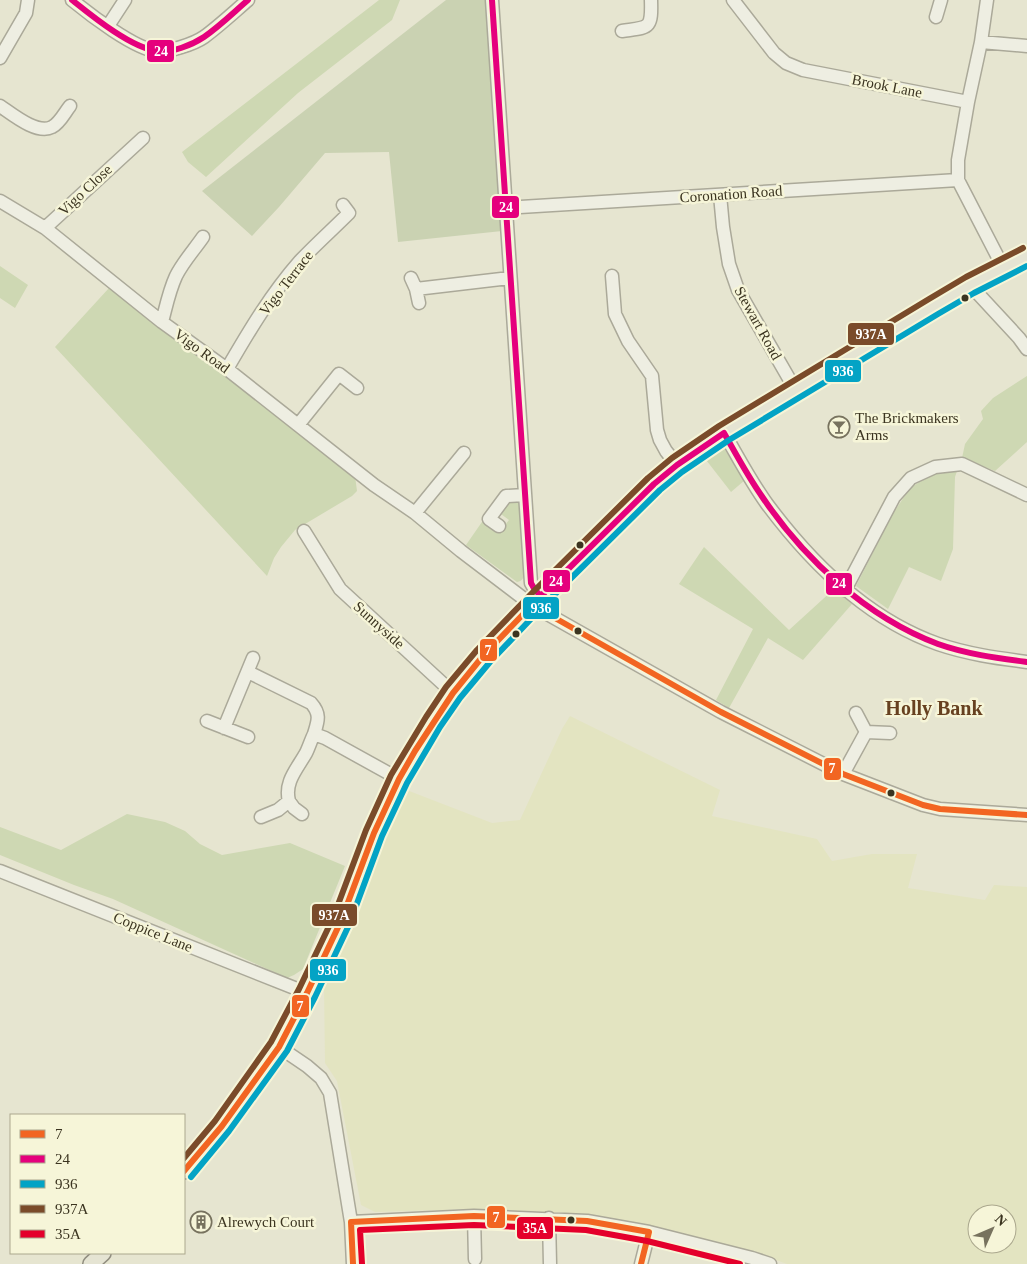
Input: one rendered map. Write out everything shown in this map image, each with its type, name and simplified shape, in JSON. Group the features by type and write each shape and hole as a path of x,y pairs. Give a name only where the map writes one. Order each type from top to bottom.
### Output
{"main road":[{"path":"185,1170 222,1126 279,1047 341,920 374,833 399,779 415,750 453,693 484,656 654,484 677,465 724,433 970,285 1027,256"},
{"path":"91,1264 102,1254"}],"street":[{"path":"0,58 26,13 28,0"},
{"path":"72,0 132,42 156,52 185,45 203,38 248,0"},
{"path":"108,26 126,0"},
{"path":"492,0 531,583 535,590 537,601"},
{"path":"622,32 643,28 648,24 652,18 651,0"},
{"name":"Brook Lane","path":"733,0 774,53 786,63 803,70 968,102"},
{"path":"987,0 981,42 958,160 958,180 1003,267"},
{"path":"981,42 1027,46"},
{"path":"0,106 26,124 44,129 53,126 70,106"},
{"name":"Vigo Close","path":"44,228 123,150 143,138"},
{"name":"Coronation Road","path":"505,208 958,180"},
{"name":"Stewart Road","path":"720,195 722,227 729,264 738,290 795,390"},
{"name":"Vigo Road","path":"0,201 44,228 162,322 227,369 461,551 537,601 721,712 843,774 923,805 940,809 1027,815"},
{"name":"Vigo Terrace","path":"227,369 247,333 274,294 300,262 349,213 343,205"},
{"path":"162,322 168,297 176,277 187,258 203,237"},
{"path":"612,276 615,314 628,341 652,376 657,430 660,440 677,465"},
{"path":"419,303 414,284 510,278"},
{"path":"970,285 1024,340"},
{"path":"298,425 339,374 357,388"},
{"path":"724,433 766,503 795,539 845,590 888,620 937,644 963,652 1027,662"},
{"path":"414,513 464,453"},
{"path":"845,590 894,497 911,478 935,467 962,464 1027,495"},
{"path":"499,526 489,518 506,496 525,495"},
{"name":"Sunnyside","path":"304,531 318,545 340,589 453,693"},
{"path":"224,728 253,658"},
{"path":"248,672 311,703 315,708 318,720 314,734 307,751 289,780 287,795 289,802 302,814"},
{"path":"856,713 866,732"},
{"path":"207,721 248,737"},
{"path":"843,774 866,732"},
{"path":"866,732 890,732"},
{"path":"314,734 325,738 399,779"},
{"path":"261,817 278,810 289,802"},
{"name":"Coppice Lane","path":"0,871 307,993"},
{"path":"279,1047 308,1066 321,1078 330,1093 351,1222 353,1264"},
{"path":"351,1222 474,1216 587,1221 649,1232 770,1264"},
{"path":"474,1216 475,1259"},
{"path":"549,1218 550,1264"},
{"path":"641,1264 649,1232"}],"green space":[{"path":"379,0 400,0 392,20 298,93 206,177 188,162 182,152"},
{"path":"446,0 487,0 502,231 398,242 389,152 325,153 252,236 202,191"},
{"path":"0,266 28,285 15,308 0,298"},
{"path":"109,288 355,476 357,491 352,496 295,530 274,558 267,576 55,347"},
{"path":"1027,376 1027,442 995,471 962,458 965,444 983,419 981,411 993,398"},
{"path":"718,446 723,447 745,480 731,492 703,456"},
{"path":"946,470 957,471 955,477 953,549 941,581 909,567 888,609 856,586 892,515 910,488 931,475"},
{"path":"517,501 521,504 525,571 521,581 517,582 466,545 484,519 500,531 509,520 501,514 509,503"},
{"path":"704,547 789,630 834,589 852,604 803,660 768,638 729,708 716,700 753,629 679,584"},
{"path":"570,716 720,790 712,816 817,839 832,861 872,854 917,854 908,888 985,900 994,885 1027,887 1027,1264 787,1264 754,1252 660,1228 596,1216 473,1209 375,1212 361,1205 337,1081 325,1063 324,985 370,860 404,789 492,823 520,820 562,729"},
{"path":"127,814 165,822 185,831 200,844 222,855 290,843 345,866 303,969 287,978 113,899 0,855 0,827 61,850"}],"transit line":[{"name":"24","path":"72,0 124,38 147,49 157,51 182,48 199,40 248,0"},
{"name":"24","path":"492,0 531,583 535,590 541,596 654,484 677,465 724,433 751,480 796,541 816,563 861,602 911,632 938,644 971,653 1027,662"},
{"name":"937A","path":"185,1157 215,1121 271,1042 333,918 366,830 391,775 446,687 477,650 648,478 672,458 719,426 929,299 966,277 1023,248"},
{"name":"936","path":"191,1177 229,1131 287,1051 349,925 382,836 407,783 440,727 460,698 490,662 547,602 660,490 682,472 729,440 938,314 1027,266"},
{"name":"7","path":"185,1170 222,1126 279,1047 341,921 374,833 399,779 415,751 453,693 483,656 532,605 721,712 843,774 923,805 940,809 1027,815"},
{"name":"7","path":"353,1264 351,1222 474,1216 587,1221 649,1232 641,1264"},
{"name":"35A","path":"362,1264 360,1230 474,1225 586,1230 647,1241 740,1264"}],"place":[{"name":"The Brickmakers Arms","path":"839,427"},
{"name":"Alrewych Court","path":"201,1222"}],"district":[{"name":"Holly Bank","path":"934,708"}]}
